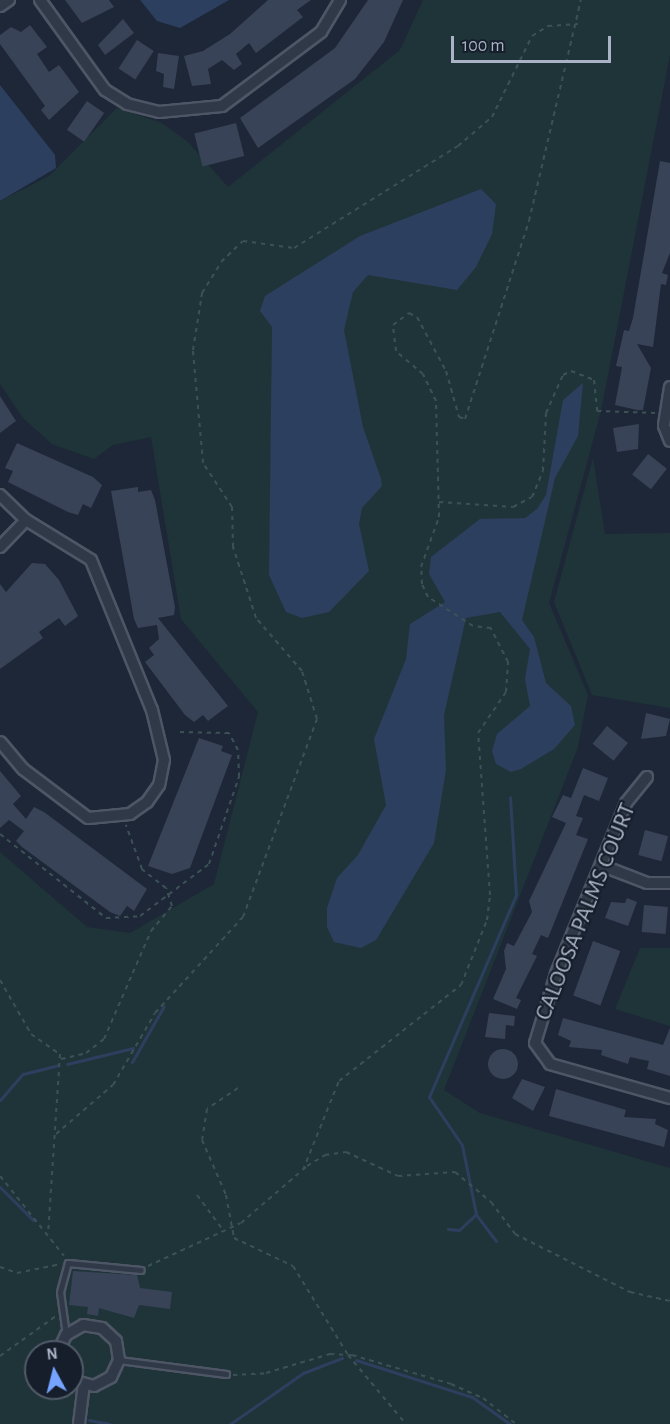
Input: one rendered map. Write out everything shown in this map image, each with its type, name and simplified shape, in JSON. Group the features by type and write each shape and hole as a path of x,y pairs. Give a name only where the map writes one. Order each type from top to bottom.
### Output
{"street":[{"path":"0,6 9,0"},
{"path":"40,0 105,90 127,104 159,112 222,106 321,32 340,0"},
{"path":"670,387 666,412 670,441"},
{"path":"0,496 26,520 91,560 152,710 164,760 159,785 147,802 123,816 88,818 68,806 0,742"},
{"path":"0,547 26,520"},
{"name":"CALOOSA PALMS COURT","path":"647,777 626,803 603,866 556,974 535,1043 550,1064 670,1098"},
{"path":"603,866 647,883 670,883"},
{"path":"64,1340 66,1335 83,1325 102,1328 116,1341 119,1360 111,1377 84,1385"},
{"path":"79,1424 82,1400"}],"lane":[{"path":"66,1335 60,1292 68,1263 141,1270"},
{"path":"119,1360 226,1374"}],"path":[{"path":"303,1170 339,1081 461,985 487,920 490,878 478,733 506,692 508,663 498,635 473,626 437,602 422,584 421,567 439,502 436,401 423,374 396,351 393,325 409,313 417,317 446,371 459,417 465,419 529,221 578,24 581,0"},
{"path":"56,1134 112,1085 155,1013 243,917 317,719 302,671 256,618 233,547 232,507 203,463 193,350 202,293 221,262 243,241 294,248 458,146 492,117 532,36 548,26 578,24"},
{"path":"439,502 513,507 532,497 543,471 546,413 563,375 571,371 594,380 597,411 666,412"},
{"path":"0,834 106,918 140,916 209,864 240,766 229,733 178,732"},
{"path":"61,1059 86,1053 104,1039 151,931 172,906 170,893 145,873 123,816"},
{"path":"0,980 31,1034 56,1048 61,1059 48,1233"},
{"path":"238,1088 207,1109 202,1140 226,1195 230,1227 234,1238 293,1266 348,1355 406,1424"},
{"path":"141,1270 230,1227 325,1155 346,1152 398,1176 441,1168 475,1187 515,1234 537,1247 577,1261 630,1292 670,1301"},
{"path":"0,1176 48,1233 68,1263 17,1273 0,1267"},
{"path":"196,1195 223,1230"},
{"path":"0,1356 63,1312"},
{"path":"226,1374 266,1373 330,1354 348,1355 451,1384 483,1398 516,1424"}],"green space":[{"path":"423,0 670,0 670,55 601,411 549,603 588,695 578,747 444,1090 480,1113 670,1168 670,1424 0,1424 0,852 87,927 130,933 214,884 258,712 181,619 151,437 113,445 94,459 52,444 23,418 0,384 0,201 49,176 117,108 162,123 188,142 228,187 400,50"},
{"path":"593,458 605,534 670,533 670,708 592,695 554,602"},
{"path":"640,948 670,948 670,1026 615,1009"}],"water":[{"path":"140,0 229,0 180,28 157,21"},
{"path":"0,85 55,155 56,168 0,201"},
{"path":"481,189 496,204 492,234 476,267 457,290 368,275 353,292 344,330 363,427 382,486 362,508 359,524 369,571 329,612 302,618 286,612 269,575 272,327 260,311 265,296 360,236"},
{"path":"583,383 578,436 555,478 522,620 534,637 546,683 571,706 575,725 554,749 521,769 511,772 496,764 492,751 497,734 530,706 525,679 530,649 500,612 466,618 444,715 446,770 434,843 376,940 361,948 334,942 327,927 327,908 337,878 358,855 386,805 374,739 406,659 410,624 445,602 429,574 431,557 480,519 525,518 537,509 546,495 563,400"}],"building":[{"path":"65,0 109,0 114,7 82,23"},
{"path":"268,0 311,0 297,10 303,17 256,53 249,43 236,54 242,64 234,70 222,60 208,69 211,84 192,86 184,56 203,51 230,34"},
{"path":"368,0 403,0 384,42 355,79 258,148 240,118 335,48"},
{"path":"123,19 134,33 105,55 98,45"},
{"path":"30,25 47,47 37,54 49,72 59,65 79,92 49,120 41,110 45,106 0,44 0,35 11,27 21,32"},
{"path":"137,40 154,51 135,79 118,69"},
{"path":"158,53 179,56 174,89 163,87 164,74 156,71"},
{"path":"87,101 104,113 84,142 67,130"},
{"path":"236,123 244,156 203,166 194,133"},
{"path":"660,161 670,163 670,253 662,273 668,275 666,285 661,284 653,347 637,344 651,368 643,410 637,410 615,405 622,367 616,366 624,330 629,331 633,318"},
{"path":"0,396 16,421 0,433"},
{"path":"639,424 638,449 617,452 613,428"},
{"path":"17,443 93,477 102,485 91,508 83,504 78,515 68,512 8,482 13,471 5,468"},
{"path":"648,454 667,469 651,489 632,474"},
{"path":"138,487 138,492 151,490 155,500 175,607 174,615 158,618 228,706 208,721 203,715 194,722 185,715 145,662 154,655 149,648 159,639 157,625 138,628 134,619 111,491"},
{"path":"32,563 45,564 59,580 78,616 65,626 59,618 39,632 43,638 0,669 0,584 6,592"},
{"path":"646,713 670,719 666,736 641,739"},
{"path":"607,726 628,743 614,761 593,744"},
{"path":"199,738 223,746 221,751 232,755 190,868 172,874 148,866"},
{"path":"583,768 608,778 599,801 584,795 576,816 583,818 576,835 588,839 548,938 541,935 532,954 537,956 516,998 521,1000 517,1009 493,999 506,969 504,951 507,943 514,946 532,912 529,901 566,823 552,817 563,795 571,798"},
{"path":"0,771 21,796 13,804 26,819 34,807 44,812 147,889 134,911 127,906 120,916 110,912 22,847 16,841 24,831 9,820 0,828"},
{"path":"645,830 668,836 661,861 638,855"},
{"path":"627,898 637,902 628,926 605,918 611,902 625,903"},
{"path":"644,905 668,907 666,934 642,932"},
{"path":"593,941 620,951 600,1005 573,996"},
{"path":"489,1013 515,1016 514,1026 506,1025 505,1039 485,1037"},
{"path":"563,1018 663,1045 670,1028 670,1076 647,1069 649,1061 630,1057 628,1064 601,1055 602,1050 569,1047 571,1041 558,1035"},
{"path":"503,1049 509,1050 517,1058 517,1070 509,1078 503,1079 497,1078 489,1070 488,1064 489,1058 497,1050"},
{"path":"522,1079 545,1087 533,1111 512,1098"},
{"path":"556,1089 626,1110 624,1117 656,1119 655,1124 668,1130 664,1147 549,1116"},
{"path":"73,1271 137,1275 140,1288 172,1292 170,1309 139,1305 134,1318 99,1308 98,1316 87,1314 88,1307 69,1305"}],"waterway":[{"path":"496,1241 476,1214 462,1145 429,1097 516,895 510,797"},
{"path":"132,1062 164,1006"},
{"path":"67,1064 133,1048"},
{"path":"0,1100 23,1074 58,1065"},
{"path":"0,1187 33,1220"},
{"path":"448,1229 459,1230 476,1214"},
{"path":"230,1424 303,1373 342,1358"},
{"path":"356,1360 472,1397 510,1424"},
{"path":"89,1420 110,1424"}]}
